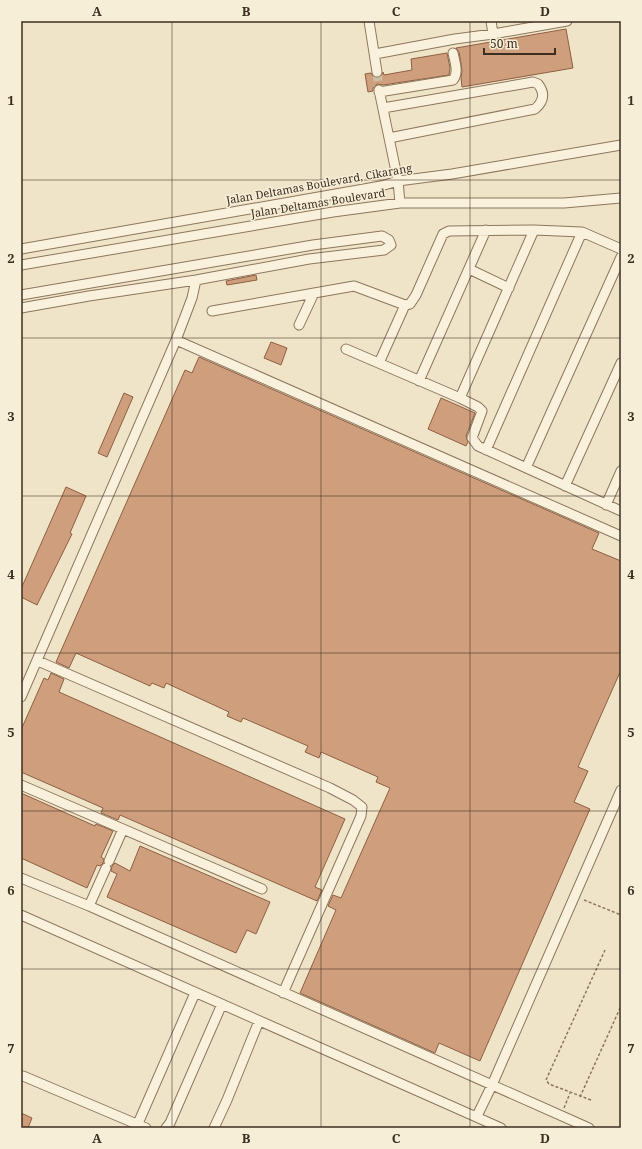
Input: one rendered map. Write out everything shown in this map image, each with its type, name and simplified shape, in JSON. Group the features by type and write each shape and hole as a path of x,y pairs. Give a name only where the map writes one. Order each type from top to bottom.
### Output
{"street":[{"path":"369,21 377,72"},
{"path":"491,21 493,34"},
{"path":"375,54 567,21"},
{"path":"400,203 398,181 379,91 453,80 456,77 457,72 453,53"},
{"path":"383,108 533,82 538,84 542,93 543,99 541,104 535,109 389,138"},
{"name":"Jalan Deltamas Boulevard, Cikarang","path":"21,249 381,186 398,181 452,174 621,144"},
{"name":"Jalan Deltamas Boulevard","path":"21,265 333,212 400,203 564,202 621,198"},
{"path":"419,381 486,230"},
{"path":"460,398 534,230"},
{"path":"212,311 358,286 405,305 410,304 414,300 445,232 449,231 534,230 582,232 621,249"},
{"path":"486,450 582,232"},
{"path":"21,295 313,245 382,236 391,242 390,247 384,250 309,259 196,280 21,308"},
{"path":"526,468 621,257"},
{"path":"469,269 509,288"},
{"path":"21,697 38,661 176,340 192,298 196,280"},
{"path":"299,325 314,293"},
{"path":"379,363 405,305"},
{"path":"176,340 621,536"},
{"path":"346,349 460,398 481,409 482,413 472,438 478,446 621,511"},
{"path":"565,486 621,363"},
{"path":"606,504 621,471"},
{"path":"38,661 330,788 353,800 362,807 361,816 283,993"},
{"path":"21,785 262,889"},
{"path":"477,1116 621,790"},
{"path":"89,906 124,829"},
{"path":"21,878 89,906 589,1128"},
{"path":"21,915 193,997 259,1021 477,1116 501,1128"},
{"path":"21,1076 140,1127 193,997"},
{"path":"166,1128 170,1123 220,1008"},
{"path":"214,1128 228,1100 259,1021"}],"path":[{"path":"574,896 621,915"},
{"path":"591,1100 549,1084 546,1080 605,950"},
{"path":"580,1097 621,1006"},
{"path":"560,1115 570,1093"}],"building":[{"path":"566,29 573,68 462,87 461,63 459,52 456,48"},
{"path":"447,53 450,68 449,75 383,85 377,84 373,88 373,91 368,92 365,74 371,73 373,76 378,78 383,72 384,75 412,70 411,59"},
{"path":"256,275 257,280 227,285 226,281"},
{"path":"271,342 287,348 281,365 264,358"},
{"path":"199,357 599,533 592,549 621,561 621,670 578,767 588,771 574,802 590,809 480,1061 439,1043 435,1053 300,993 336,910 328,906 333,895 341,898 390,788 376,782 378,777 321,752 319,758 305,752 308,746 243,718 241,722 227,716 229,712 166,683 164,688 152,683 150,686 76,653 69,668 56,662 185,370 192,373"},
{"path":"124,393 133,397 107,457 98,453"},
{"path":"441,398 475,413 466,436 468,442 466,446 428,429"},
{"path":"66,487 86,496 70,533 72,534 37,605 21,597 21,589"},
{"path":"51,673 64,679 59,692 345,819 315,887 322,890 317,901 120,815 118,820 101,813 103,808 21,772 21,730 44,678 48,680"},
{"path":"21,793 95,826 96,824 113,831 101,857 104,859 103,863 100,866 97,865 87,888 21,858"},
{"path":"140,846 270,902 256,934 247,930 236,953 107,897 117,874 111,871 112,866 115,863 130,871"},
{"path":"21,1113 32,1118 28,1128 21,1128"}],"tunnel":[{"path":"377,72 379,90"}]}
